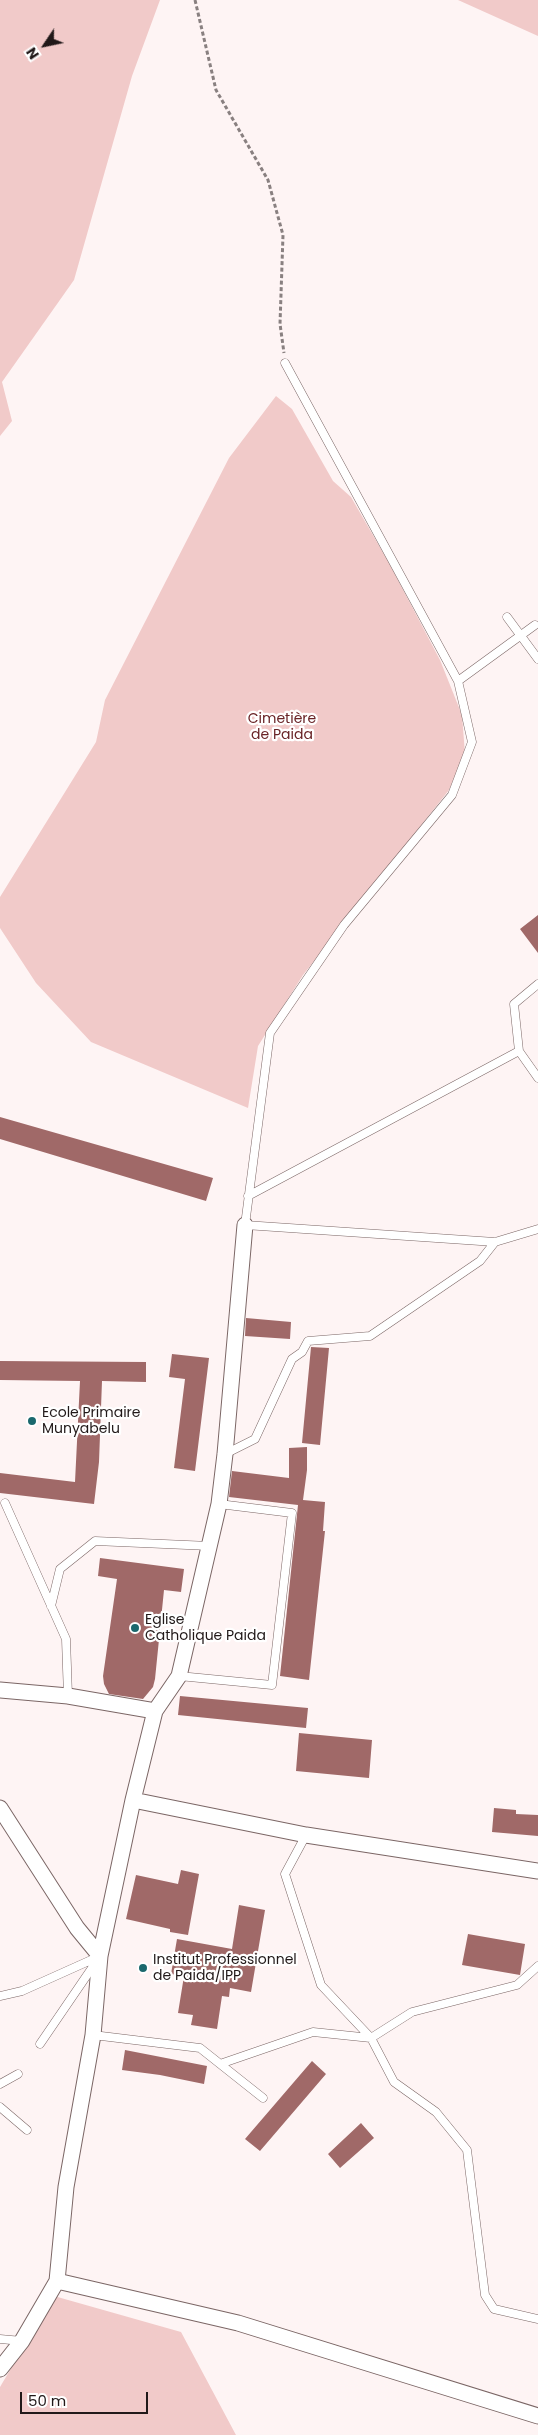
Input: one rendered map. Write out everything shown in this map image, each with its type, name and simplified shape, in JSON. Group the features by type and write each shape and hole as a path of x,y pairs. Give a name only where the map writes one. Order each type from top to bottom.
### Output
{"street":[{"path":"0,2369 22,2340 57,2281 66,2187 93,2034 100,1956 154,1711 179,1676 219,1504 245,1225"},
{"path":"0,1690 68,1696 154,1711"},
{"path":"133,1800 306,1834 538,1871"},
{"path":"0,1808 77,1928 100,1956"},
{"path":"57,2281 238,2323 538,2416"}],"lane":[{"path":"285,364 458,681 472,742 452,795 344,925 270,1033 245,1225 495,1242 538,1229"},
{"path":"507,617 538,659"},
{"path":"458,681 535,625"},
{"path":"538,984 514,1004 519,1051 538,1078"},
{"path":"248,1196 519,1051"},
{"path":"225,1454 255,1439 292,1359 302,1352 308,1341 370,1336 480,1261 495,1242"},
{"path":"5,1503 66,1639 68,1696"},
{"path":"179,1676 272,1685 292,1513 219,1504"},
{"path":"51,1606 60,1569 95,1541 210,1546"},
{"path":"306,1834 285,1874 321,1985 371,2038 394,2082 436,2112 467,2150 486,2295 494,2310 538,2318"},
{"path":"0,1996 22,1991 100,1956"},
{"path":"40,2044 100,1956"},
{"path":"220,2064 313,2032 371,2038 412,2012 517,1985 538,1966"},
{"path":"93,2034 200,2048 263,2098"},
{"path":"0,2084 18,2074"},
{"path":"0,2107 27,2130"},
{"path":"0,2338 22,2340"}],"path":[{"path":"195,0 216,90 268,180 284,235 280,324 285,364"}],"green space":[{"path":"0,0 160,0 132,76 74,280 2,382 12,421 0,436"},
{"path":"458,0 538,0 538,36"},
{"name":"Cimetière de Paida","path":"276,396 292,409 333,481 351,497 389,563 440,660 462,715 465,754 449,790 303,975 258,1046 248,1108 91,1042 36,983 0,928 0,897 96,742 105,700 229,458"},
{"path":"54,2296 181,2332 236,2435 0,2435 0,2387"}],"building":[{"path":"538,915 538,953 520,929"},
{"path":"0,1117 213,1178 206,1201 0,1139"},
{"path":"246,1318 291,1322 290,1339 245,1336"},
{"path":"311,1347 329,1348 320,1445 302,1443"},
{"path":"172,1354 209,1358 195,1471 174,1468 185,1379 169,1377"},
{"path":"0,1361 146,1362 146,1382 102,1381 99,1462 94,1504 0,1493 0,1473 75,1482 80,1381 0,1380"},
{"path":"307,1447 307,1470 303,1500 325,1502 323,1531 325,1531 309,1680 280,1676 298,1505 229,1497 232,1471 289,1478 289,1448"},
{"name":"Eglise Catholique Paida","path":"100,1558 184,1569 181,1592 164,1590 155,1679 153,1687 143,1699 109,1694 104,1684 103,1676 117,1579 98,1576"},
{"path":"180,1696 308,1708 306,1728 178,1715"},
{"path":"299,1733 372,1740 369,1778 296,1771"},
{"path":"494,1808 516,1810 516,1814 538,1815 538,1836 492,1832"},
{"path":"181,1870 199,1874 188,1935 170,1932 170,1929 126,1919 136,1875 178,1884"},
{"path":"239,1905 265,1910 251,1992 230,1988 229,1997 222,1996 217,2029 191,2025 193,2015 178,2013 184,1976 171,1974 177,1939 232,1949"},
{"path":"468,1934 525,1944 520,1975 462,1965"},
{"path":"125,2050 207,2066 204,2084 122,2070"},
{"path":"312,2061 326,2074 260,2151 245,2139"},
{"path":"361,2123 374,2138 340,2168 328,2154"}],"place":[{"name":"Ecole Primaire Munyabelu","path":"32,1421"},
{"name":"Eglise Catholique Paida","path":"135,1628"},
{"name":"Institut Professionnel de Paida/IPP","path":"143,1968"}]}
